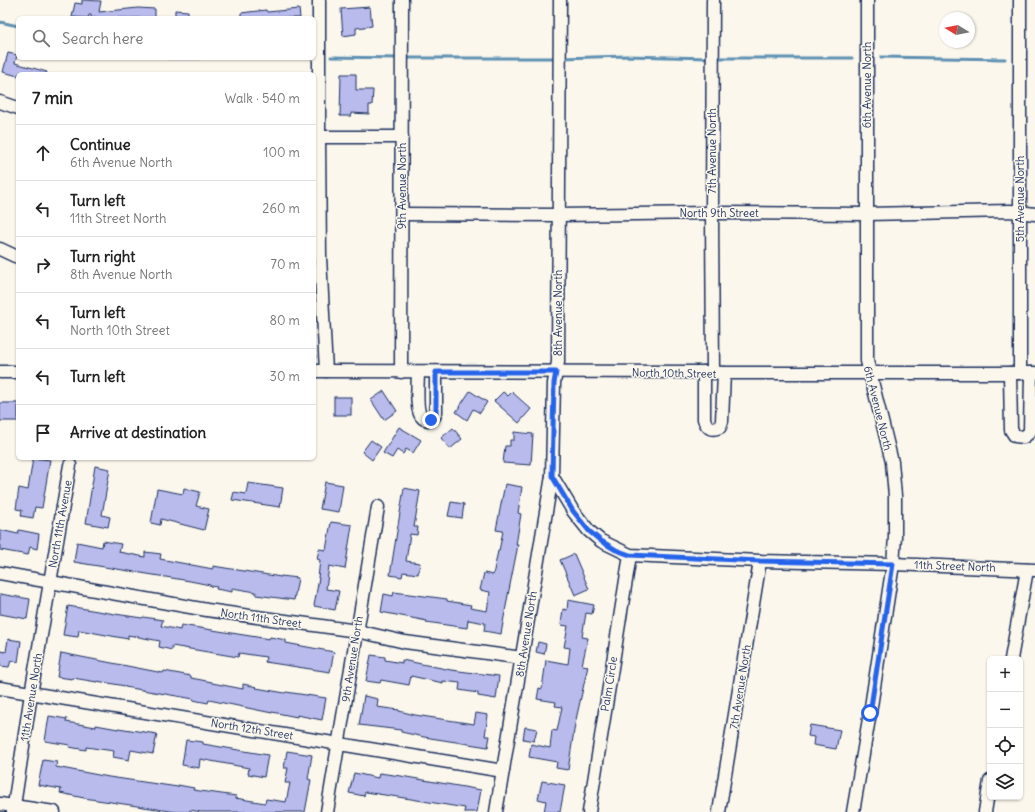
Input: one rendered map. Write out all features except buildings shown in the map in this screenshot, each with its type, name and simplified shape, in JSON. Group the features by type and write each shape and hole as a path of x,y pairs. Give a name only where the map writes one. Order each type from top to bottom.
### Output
{"street":[{"path":"320,0 316,138 320,371"},
{"name":"9th Avenue North","path":"401,372 402,0"},
{"name":"8th Avenue North","path":"496,812 552,476 554,383 558,362 560,0"},
{"name":"7th Avenue North","path":"713,0 713,373"},
{"name":"6th Avenue North","path":"853,812 893,564 895,530 894,479 867,362 867,0"},
{"name":"5th Avenue North","path":"1020,0 1020,213 1024,373"},
{"path":"0,102 16,107"},
{"path":"316,138 402,137"},
{"name":"North 9th Street","path":"402,214 867,214 1010,211 1035,214"},
{"path":"0,249 16,256"},
{"name":"North 10th Street","path":"320,371 1024,373"},
{"path":"0,372 16,372"},
{"path":"418,372 418,410 421,417 425,420 431,420 436,412 436,372"},
{"name":"North 11th Avenue","path":"50,583 70,466"},
{"name":"11th Street North","path":"552,476 573,511 589,531 601,541 630,555 1031,570"},
{"name":"9th Avenue North","path":"327,812 378,507"},
{"name":"Palm Circle","path":"589,812 630,555"},
{"name":"7th Avenue North","path":"719,812 760,561"},
{"path":"1012,656 1031,570"},
{"name":"North 11th Street","path":"0,573 207,610 357,631 406,642 522,658"},
{"name":"11th Avenue North","path":"14,809 30,694 50,583"},
{"name":"North 12th Street","path":"0,688 503,771"},
{"path":"984,812 987,796"},
{"path":"0,804 14,809 54,812"}],"waterway":[{"path":"0,22 16,26"},
{"path":"562,58 626,56 710,58"},
{"path":"331,57 398,58"},
{"path":"881,57 1005,59"},
{"path":"404,58 556,58"},
{"path":"716,58 852,58"}],"route":[{"path":"431,420 436,412 436,372 556,372 554,383 552,476 573,511 589,531 601,541 616,550 630,555 760,561 893,564 870,713"}]}
